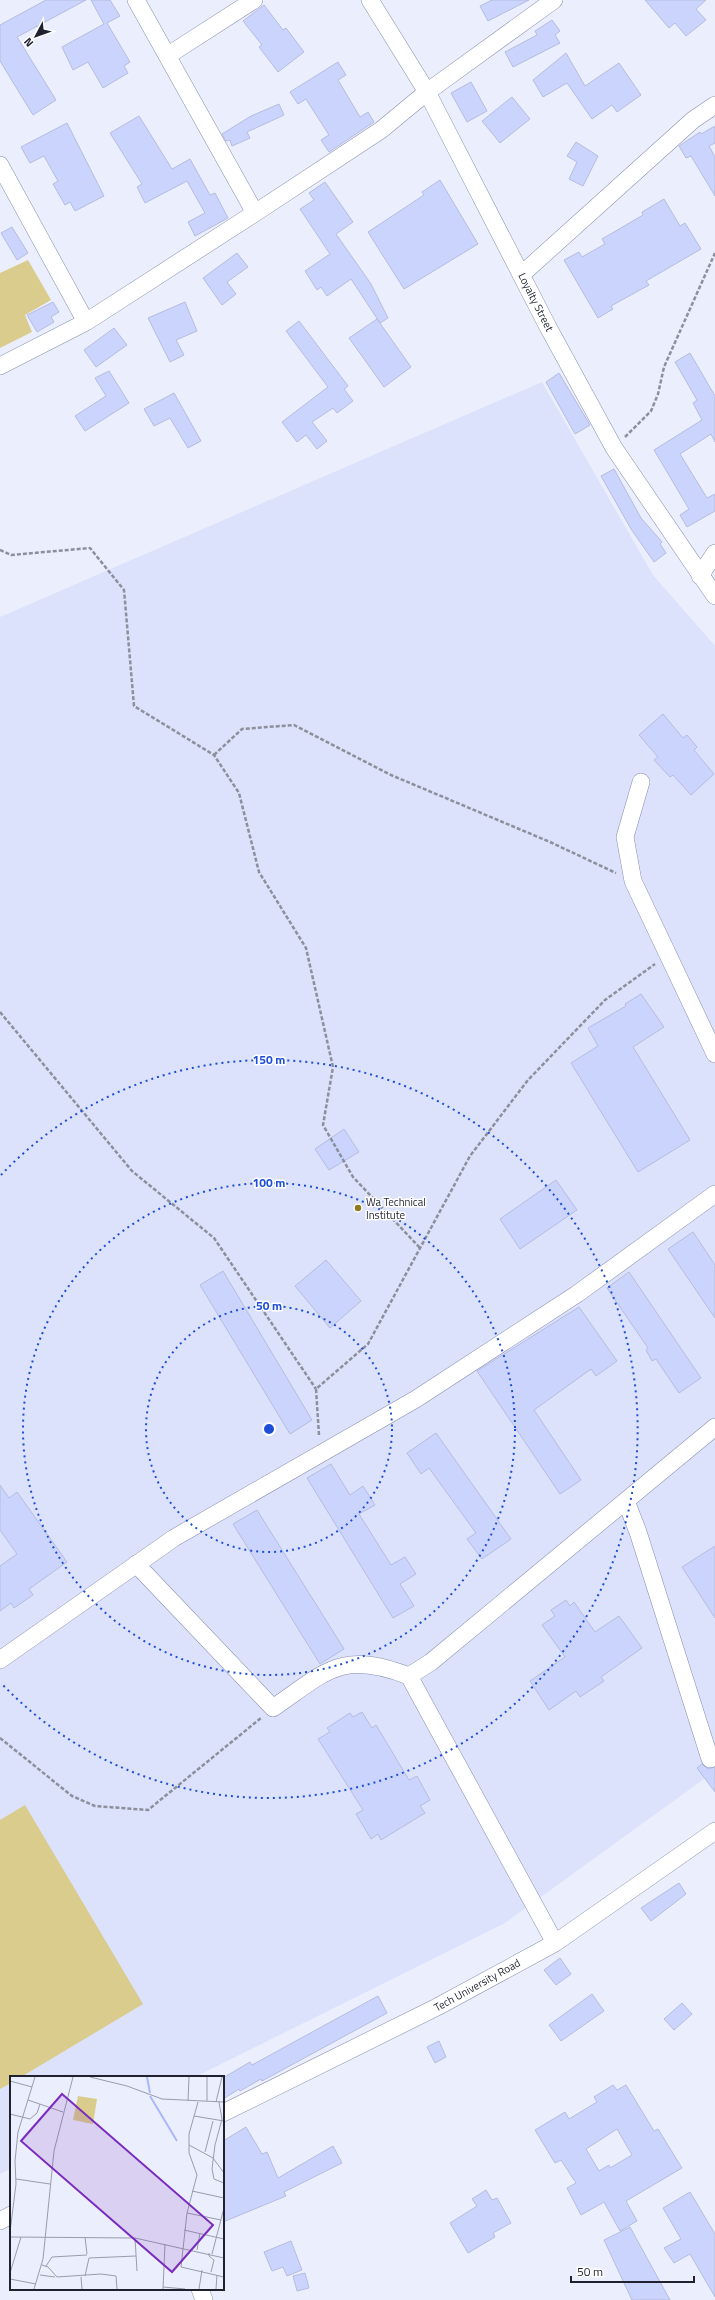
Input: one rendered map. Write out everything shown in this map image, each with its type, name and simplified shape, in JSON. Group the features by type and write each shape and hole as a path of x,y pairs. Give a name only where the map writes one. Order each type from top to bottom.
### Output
{"street":[{"path":"136,0 256,213"},
{"path":"167,56 254,0"},
{"name":"Loyalty Street","path":"370,0 427,92 614,448 715,596"},
{"path":"0,366 86,322 256,213 381,130 427,92 554,0"},
{"path":"522,275 693,120 715,105"},
{"path":"0,165 86,322"},
{"path":"700,576 715,553"},
{"path":"641,782 625,837 633,881 715,1054"},
{"path":"0,1660 174,1538 416,1399 576,1294 715,1194"},
{"path":"409,1676 431,1662 715,1428"},
{"path":"626,1501 638,1532 710,1759"},
{"path":"136,1564 273,1708 325,1672 344,1664 367,1663 409,1676 555,1942"},
{"name":"Tech University Road","path":"224,2113 436,2007 555,1942 715,1831"},
{"path":"0,2221 10,2216"},
{"path":"200,2290 204,2300"}],"path":[{"path":"614,448 651,411 658,394 664,367 715,253"},
{"path":"0,550 11,555 90,548 124,590 134,706 214,755 239,793 259,872 306,948 333,1067 323,1125 353,1177 421,1249"},
{"path":"214,755 242,730 294,725 391,775 550,842 633,881"},
{"path":"316,1389 368,1344 421,1249 470,1156 528,1080 605,1000 669,955"},
{"path":"0,1012 132,1171 214,1238 316,1389 320,1454"},
{"path":"0,1738 72,1796 95,1806 148,1810 273,1708"}],"shaded area":[{"path":"28,260 51,300 25,315 32,332 0,348 0,273"},
{"name":"Wa Technical Institute","path":"542,382 653,575 715,646 715,1771 505,1923 197,2076 10,2076 10,2169 0,2174 0,617"},
{"path":"25,1805 143,2004 23,2076 10,2076 10,2084 0,2089 0,1820"}],"building":[{"path":"46,0 86,0 17,37 56,100 33,115 0,61 0,25"},
{"path":"91,0 110,0 120,16 107,23 130,62 124,66 128,73 103,88 88,62 73,70 62,47 104,24"},
{"path":"492,0 529,0 488,21 480,6"},
{"path":"645,0 706,0 696,9 706,20 686,36 675,23 669,28"},
{"path":"264,5 283,30 286,28 304,52 278,72 259,47 262,45 243,21"},
{"path":"552,20 560,31 555,35 560,43 513,67 505,52 537,35 535,31"},
{"path":"566,53 585,86 619,63 641,95 617,112 612,105 592,119 567,83 543,97 533,80"},
{"path":"338,62 346,75 338,80 360,117 368,112 374,122 329,152 321,140 329,135 306,99 298,104 290,92"},
{"path":"471,82 487,111 467,122 451,93"},
{"path":"512,97 530,119 500,143 482,121"},
{"path":"279,104 284,115 247,132 250,138 232,146 230,140 226,141 222,134 251,116"},
{"path":"139,116 172,169 190,159 210,195 215,193 228,218 195,236 188,222 205,213 187,181 145,203 137,187 142,184 110,133"},
{"path":"67,123 104,196 75,211 70,202 65,205 53,184 58,181 44,156 30,163 21,147"},
{"path":"715,126 715,143 709,146 715,157 715,196 691,156 686,158 679,146 700,132 701,134"},
{"path":"576,142 598,156 583,186 569,179 577,162 567,156"},
{"path":"440,180 478,244 404,289 368,232 424,195 422,192"},
{"path":"325,182 353,222 336,234 371,284 388,318 380,323 351,279 327,296 321,287 317,290 305,271 330,254 300,209 314,200 309,193"},
{"path":"664,199 680,226 685,223 701,249 646,281 649,285 611,306 613,309 598,318 564,260 579,252 582,257 605,244 602,239 643,215 642,212"},
{"path":"12,227 28,253 17,260 1,233"},
{"path":"237,253 248,267 227,282 236,294 222,305 203,278"},
{"path":"53,302 59,312 51,317 54,322 37,332 27,315"},
{"path":"185,302 197,331 176,340 184,355 170,362 148,318"},
{"path":"377,319 411,367 384,387 349,338"},
{"path":"299,321 348,386 344,389 353,401 337,413 333,408 312,422 327,441 317,449 306,435 297,442 282,422 328,387 286,331"},
{"path":"114,328 127,345 96,367 84,350"},
{"path":"690,353 715,396 715,442 711,434 680,454 707,498 715,494 715,511 687,527 680,515 689,509 654,450 702,420 693,403 697,400 675,362"},
{"path":"109,371 129,403 85,431 75,416 106,396 95,378"},
{"path":"559,373 590,425 575,434 546,382"},
{"path":"174,393 201,441 188,448 170,418 154,426 144,409"},
{"path":"614,469 641,518 662,542 660,544 666,553 654,562 631,529 601,476"},
{"path":"663,714 683,738 687,735 697,747 694,750 714,774 691,795 673,775 670,777 654,760 658,757 639,735"},
{"path":"641,994 664,1027 633,1047 690,1140 638,1172 571,1063 598,1046 588,1028 626,1006 625,1004"},
{"path":"344,1129 359,1152 329,1170 315,1149"},
{"path":"556,1180 577,1210 520,1249 500,1219"},
{"path":"693,1232 715,1265 715,1318 668,1249"},
{"path":"326,1260 361,1301 330,1328 295,1286"},
{"path":"223,1271 312,1420 290,1434 200,1285"},
{"path":"629,1272 701,1378 679,1393 656,1359 652,1361 646,1350 648,1348 607,1288"},
{"path":"579,1307 617,1361 596,1376 591,1369 534,1410 581,1480 560,1494 477,1371"},
{"path":"436,1433 511,1539 482,1559 467,1539 476,1533 429,1468 421,1474 407,1453"},
{"path":"331,1464 350,1495 363,1486 375,1505 359,1514 391,1565 405,1557 416,1574 400,1584 414,1606 393,1618 307,1478"},
{"path":"0,1485 9,1498 17,1492 67,1562 29,1589 33,1595 14,1608 11,1603 0,1611 0,1566 17,1554 0,1530"},
{"path":"257,1510 344,1649 320,1664 233,1524"},
{"path":"715,1546 715,1618 682,1567"},
{"path":"566,1600 570,1606 574,1602 595,1632 619,1616 642,1648 601,1677 604,1681 580,1697 576,1691 549,1710 530,1681 565,1657 542,1625 555,1616 551,1610"},
{"path":"362,1712 372,1728 376,1725 409,1780 417,1776 430,1800 420,1806 425,1813 381,1840 378,1834 371,1839 356,1814 363,1810 318,1739 330,1732 327,1728 350,1713 353,1717"},
{"path":"702,1764 708,1769 715,1767 715,1792 697,1768"},
{"path":"679,1883 686,1894 651,1921 641,1908"},
{"path":"560,1958 571,1974 556,1985 544,1970"},
{"path":"592,1994 604,2011 561,2041 549,2025"},
{"path":"378,1996 387,2013 262,2081 261,2079 240,2091 239,2089 224,2098 224,2077 250,2062 252,2065"},
{"path":"682,2003 692,2014 674,2030 664,2019"},
{"path":"439,2041 446,2057 435,2063 427,2047"},
{"path":"613,2085 617,2090 626,2085 654,2131 658,2129 682,2168 626,2201 637,2221 620,2231 604,2202 581,2215 567,2188 576,2183 561,2160 555,2163 535,2130 565,2112 569,2119 597,2102 594,2097","holes":["617,2129 632,2155 610,2168 609,2165 599,2171 586,2149"]},
{"path":"246,2127 262,2154 267,2152 278,2178 333,2146 342,2163 284,2192 286,2196 224,2222 224,2140"},
{"path":"486,2190 492,2200 497,2198 511,2223 493,2233 495,2237 468,2253 450,2223 477,2206 472,2199"},
{"path":"690,2192 715,2234 715,2297 690,2254 674,2263 664,2248 681,2239 663,2208"},
{"path":"630,2227 670,2300 632,2300 604,2240"},
{"path":"291,2241 302,2270 287,2276 283,2267 272,2271 264,2252"},
{"path":"305,2273 309,2288 297,2291 293,2276"}],"place":[{"name":"Wa Technical Institute","path":"358,1208"}]}
